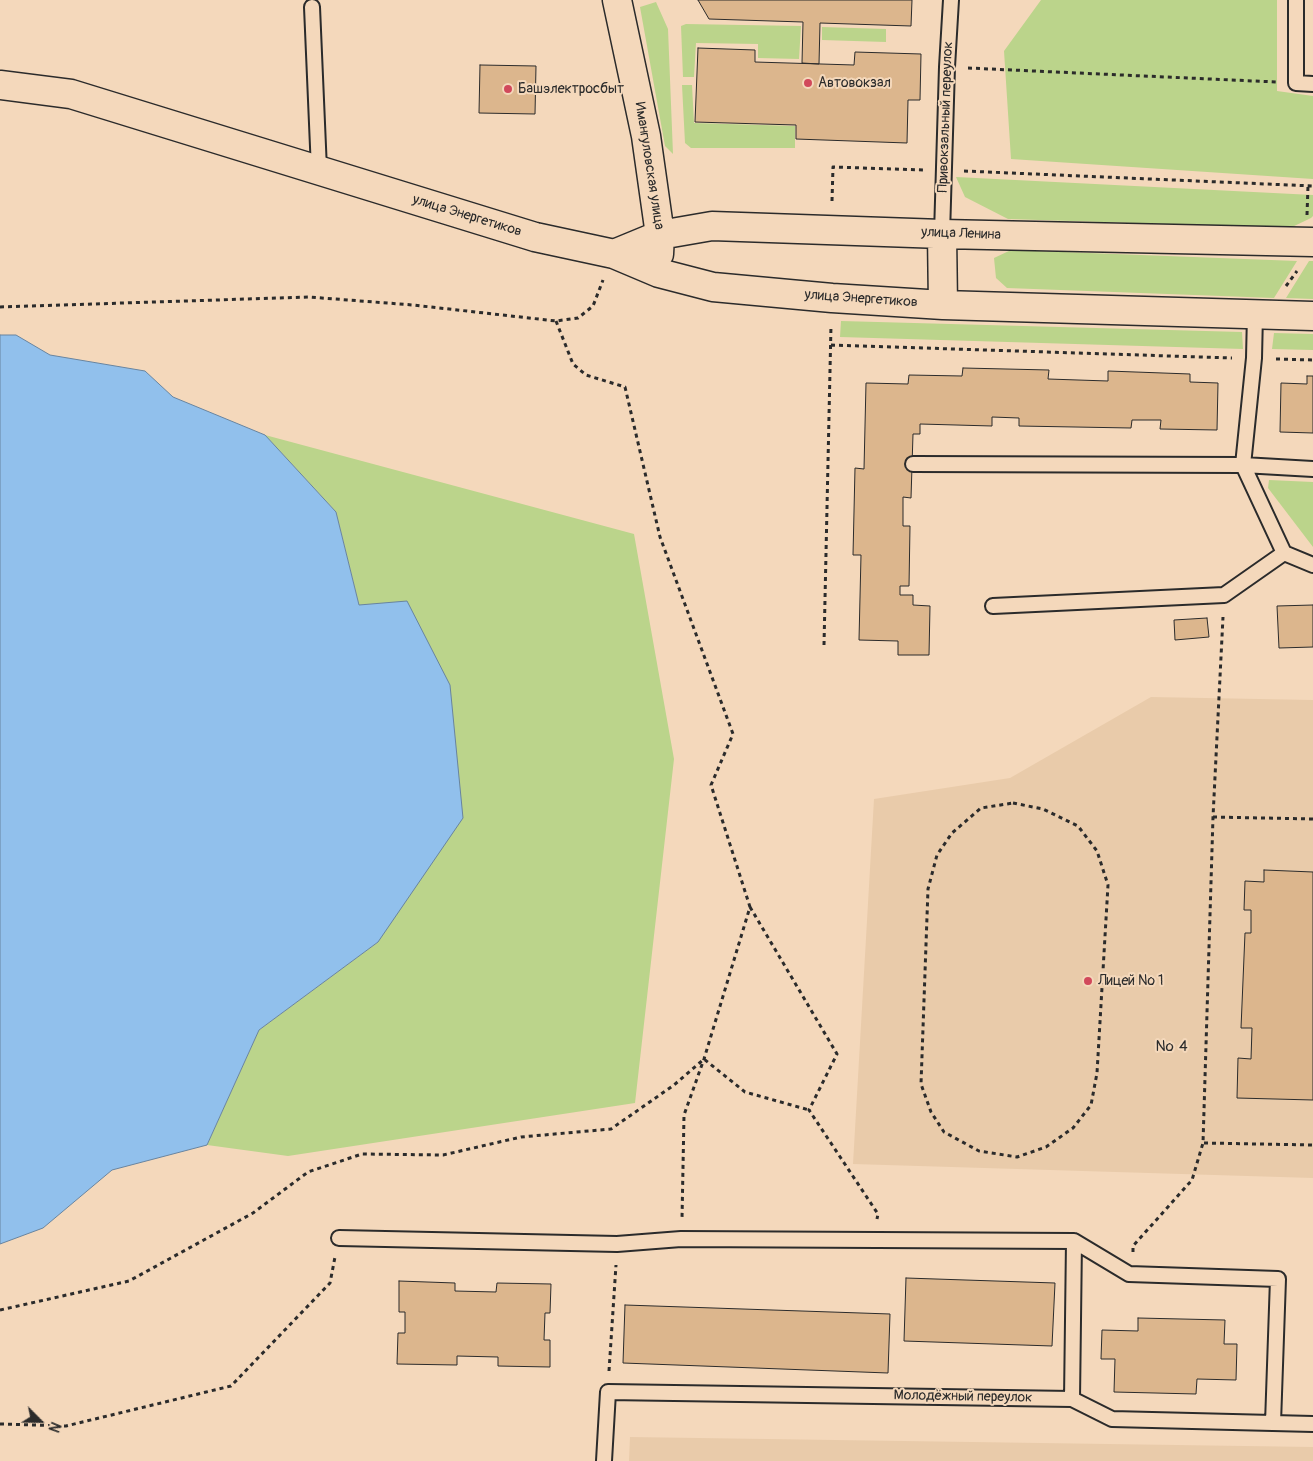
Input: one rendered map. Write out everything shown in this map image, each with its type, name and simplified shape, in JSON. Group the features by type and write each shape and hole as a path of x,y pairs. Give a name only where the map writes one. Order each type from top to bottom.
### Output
{"main road":[{"name":"Имангуловская улица","path":"617,0 646,136 660,235 659,273"},
{"name":"улица Энергетиков","path":"0,85 71,94 535,237 614,254 659,273 713,286 832,298 943,305"},
{"name":"улица Ленина","path":"614,254 660,235 712,226 942,234 1313,242"},
{"path":"942,234 943,305 1313,316"}],"lane":[{"name":"Привокзальный переулок","path":"942,234 951,0"},
{"path":"1296,0 1296,83 1313,84"},
{"path":"312,7 319,170"},
{"path":"1255,314 1254,358 1243,464 1284,553 1313,565"},
{"path":"914,464 1243,464 1313,470"},
{"path":"993,606 1224,595 1284,553"},
{"path":"339,1238 617,1244 681,1239 1074,1242 1129,1274 1278,1279 1273,1423"},
{"path":"1072,1399 1074,1242"},
{"path":"604,1461 608,1392"},
{"name":"Молодёжный переулок","path":"608,1392 1072,1399 1112,1419 1313,1424"}],"path":[{"path":"947,67 1296,83"},
{"path":"831,229 833,167 1313,186"},
{"path":"0,307 309,297 413,305 556,321 578,318 593,306 614,254"},
{"path":"824,645 832,298"},
{"path":"556,321 573,364 586,375 625,387 660,536 733,734 711,785 750,907 837,1054 809,1110"},
{"path":"831,345 1313,360"},
{"path":"1129,1274 1134,1246 1192,1180 1204,1143 1213,817 1224,595"},
{"path":"1013,803 1043,809 1078,826 1097,851 1108,885 1097,1073 1091,1105 1073,1128 1046,1146 1017,1157 979,1151 944,1132 931,1112 921,1084 928,889 937,855 952,833 981,808 1013,803"},
{"path":"1213,817 1313,819"},
{"path":"681,1239 684,1115 704,1059 750,907"},
{"path":"704,1059 746,1092 809,1110 878,1214 877,1240"},
{"path":"0,1310 129,1281 253,1213 308,1172 362,1154 443,1155 521,1137 611,1128 674,1085 704,1059"},
{"path":"1204,1143 1313,1145"},
{"path":"0,1424 66,1426 231,1386 330,1283 339,1238"},
{"path":"608,1392 617,1244"}],"shaded area":[{"name":"Лицей № 1","path":"1151,697 1313,700 1313,1178 853,1164 874,799 1010,778"},
{"path":"630,1437 1313,1447 1313,1461 629,1461"}],"green space":[{"path":"1041,0 1277,0 1277,91 1313,96 1313,179 1011,159 1004,51"},
{"path":"656,2 668,29 673,154 665,146 640,7"},
{"path":"686,24 801,26 799,59 758,58 758,44 696,43 694,77 683,77 681,26"},
{"path":"822,27 886,29 886,42 822,40"},
{"path":"682,85 692,85 694,123 795,126 795,148 691,148 685,143"},
{"path":"956,177 1313,195 1313,216 1290,228 1008,219 965,197"},
{"path":"1011,250 1297,261 1274,298 1007,288 996,278 994,258"},
{"path":"1309,261 1313,261 1313,299 1286,298"},
{"path":"841,321 1242,332 1243,349 840,337"},
{"path":"1274,333 1313,334 1313,350 1272,349"},
{"path":"265,435 634,534 674,759 635,1103 288,1156 207,1145 259,1030 378,942 359,605 336,512"},
{"path":"1269,480 1313,482 1313,547 1268,488"}],"water":[{"path":"0,335 16,335 50,355 145,371 173,397 265,435 336,512 359,605 407,601 450,685 463,818 378,942 259,1030 207,1145 112,1170 43,1228 0,1244"}],"building":[{"path":"698,0 912,0 911,26 820,23 819,64 802,63 803,22 709,19"},
{"name":"Автовокзал","path":"698,48 755,50 755,62 854,65 855,52 921,54 920,100 908,100 907,143 796,139 796,125 695,122"},
{"name":"Башэлектросбыт","path":"480,65 536,66 535,114 479,113"},
{"path":"963,368 1049,370 1048,379 1108,381 1108,371 1190,374 1190,382 1218,383 1217,430 1160,429 1161,420 1132,420 1131,428 1019,426 1019,418 992,417 992,426 920,424 920,434 913,434 911,498 903,497 903,526 910,526 909,586 900,586 900,595 913,595 913,605 930,606 929,655 898,655 898,641 859,640 861,555 853,555 855,468 864,469 866,383 908,384 909,375 962,376"},
{"path":"1307,376 1313,376 1313,433 1280,432 1281,383 1307,384"},
{"path":"1313,605 1313,647 1279,648 1277,606"},
{"path":"1207,618 1209,637 1175,640 1174,620"},
{"path":"1264,870 1313,872 1313,1100 1237,1098 1238,1058 1251,1059 1252,1028 1241,1028 1245,933 1251,933 1251,910 1244,910 1245,881 1264,882"},
{"path":"906,1278 1055,1283 1052,1346 904,1341"},
{"path":"399,1281 455,1283 455,1291 496,1292 497,1283 551,1284 550,1313 545,1313 544,1340 550,1340 550,1367 498,1366 498,1357 457,1356 457,1365 397,1364 398,1333 405,1333 405,1312 399,1312"},
{"path":"625,1305 890,1314 888,1373 623,1363"},
{"path":"1138,1318 1225,1320 1224,1344 1237,1344 1236,1380 1197,1379 1196,1394 1114,1392 1115,1359 1101,1359 1102,1330 1138,1331"}],"place":[{"name":"Автовокзал","path":"808,83"},
{"name":"Башэлектросбыт","path":"508,89"},
{"name":"Лицей № 1","path":"1088,981"}],"district":[{"name":"№ 4","path":"1172,1047"}]}
